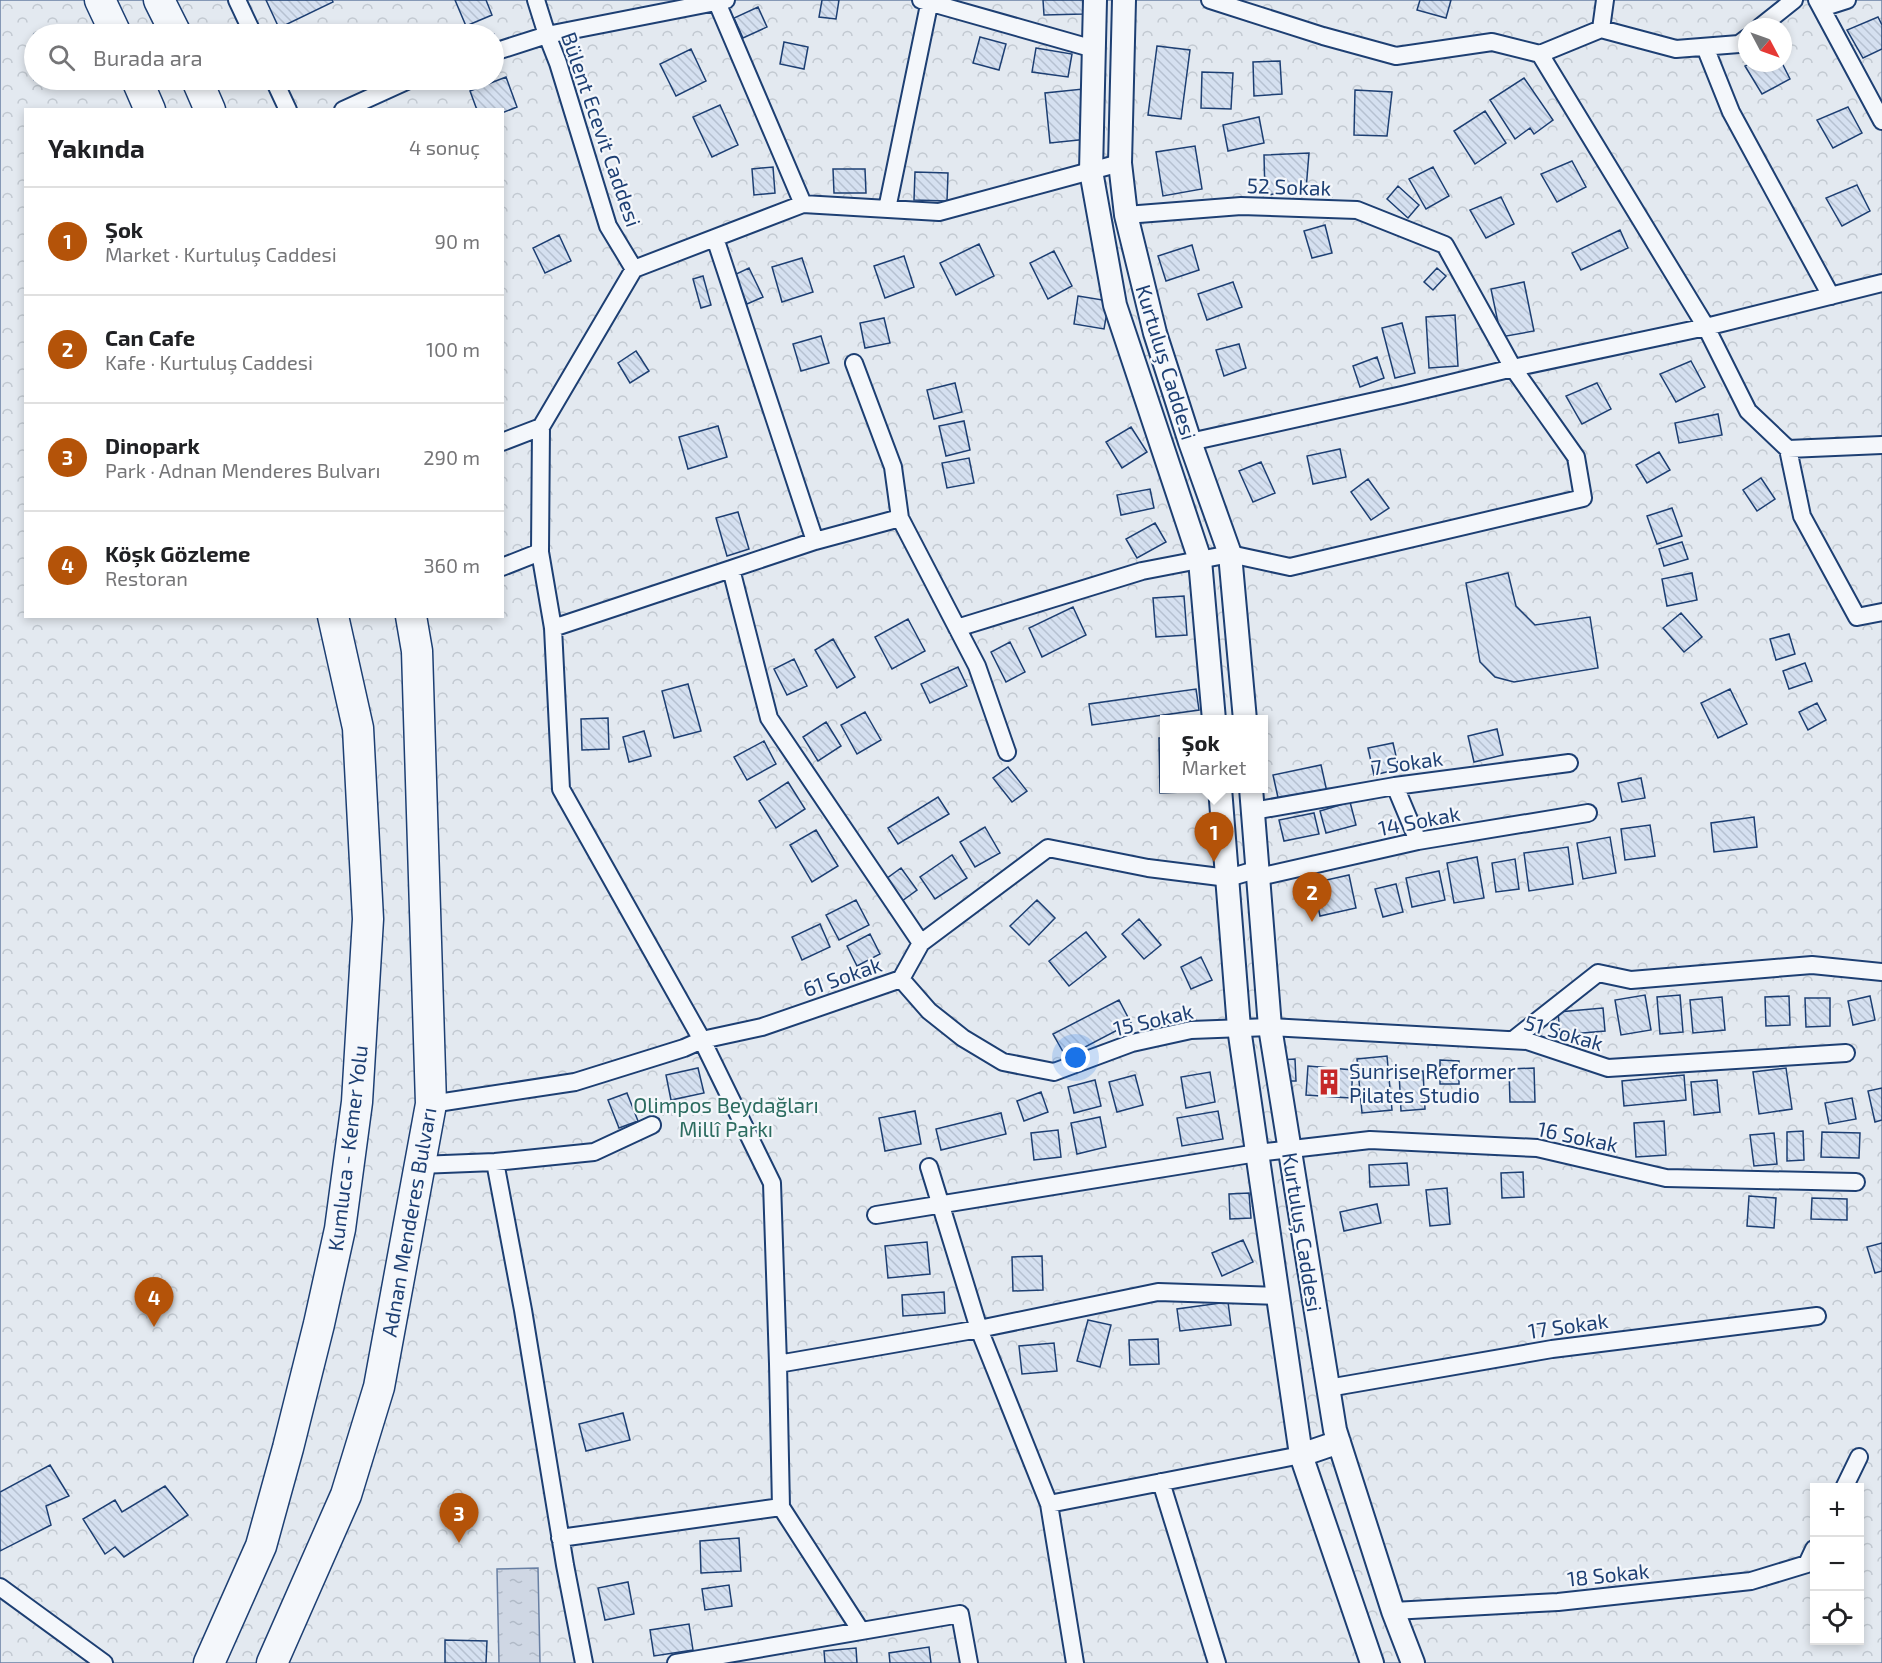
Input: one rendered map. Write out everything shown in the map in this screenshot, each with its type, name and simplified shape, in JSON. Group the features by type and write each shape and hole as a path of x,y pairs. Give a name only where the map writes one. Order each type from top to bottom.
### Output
{"highway":[{"path":"100,0 111,24"},
{"path":"159,0 171,24"},
{"path":"141,90 149,108"},
{"path":"201,90 209,108"},
{"name":"Kumluca - Kemer Yolu","path":"209,1663 261,1546 288,1448 319,1324 339,1229 357,1102 368,919 358,728 333,618"},
{"name":"Adnan Menderes Bulvarı","path":"272,1663 346,1495 379,1387 430,1104 417,651 411,618"}],"street":[{"path":"237,0 248,24"},
{"name":"Bülent Ecevit Caddesi","path":"536,0 558,63 608,226 634,269"},
{"name":"Kurtuluş Caddesi","path":"1095,0 1091,171 1115,305 1200,560 1214,715"},
{"name":"Kurtuluş Caddesi","path":"1124,0 1120,163 1126,215 1155,333 1190,442 1230,554 1245,715"},
{"path":"1210,0 1323,36 1396,56 1492,42 1540,54 1601,29 1676,49 1738,44"},
{"path":"1601,29 1605,0"},
{"path":"1771,18 1794,0"},
{"path":"1847,0 1819,4 1882,121"},
{"path":"504,49 547,35 719,1 803,204"},
{"path":"887,209 927,1 1094,49"},
{"path":"1705,47 1731,112 1831,296"},
{"path":"1540,54 1706,327 1748,411 1788,449 1802,516 1857,618 1882,612"},
{"path":"279,90 287,108"},
{"path":"347,108 387,90"},
{"path":"861,1631 781,1507 772,1183 702,1040 561,789 553,628 540,552 541,427 634,269 803,204 939,212 1120,163"},
{"name":"52 Sokak","path":"1126,215 1240,207 1357,210 1445,245 1513,368"},
{"path":"715,238 814,541"},
{"path":"1190,442 1513,368 1706,327 1882,283"},
{"path":"854,363 893,467 900,518 977,666 1007,752"},
{"path":"957,628 1142,571 1230,554 1290,567 1583,498 1576,457 1513,368"},
{"path":"504,441 541,427"},
{"path":"1788,449 1882,445"},
{"path":"553,628 814,541 900,518"},
{"path":"504,566 540,552"},
{"path":"731,569 769,718 921,943"},
{"name":"7 Sokak","path":"1252,800 1395,786 1569,763"},
{"path":"1395,786 1418,841"},
{"path":"1220,793 1239,1028 1301,1455 1372,1663"},
{"name":"Kurtuluş Caddesi","path":"1252,800 1270,1027 1328,1388 1339,1442 1393,1611 1413,1663"},
{"name":"14 Sokak","path":"1259,873 1418,841 1588,813"},
{"name":"61 Sokak","path":"430,1104 575,1082 684,1048 702,1040 762,1027 902,979 921,943 1048,848 1149,868 1228,878 1259,873"},
{"path":"1513,1040 1598,973 1631,980 1812,965 1882,972"},
{"name":"15 Sokak","path":"902,979 929,1011 963,1038 1003,1062 1054,1072 1132,1043 1191,1030 1270,1027"},
{"name":"51 Sokak","path":"1270,1027 1527,1041 1608,1068 1846,1053"},
{"path":"419,1165 495,1162 594,1152 652,1125"},
{"name":"16 Sokak","path":"876,1215 1257,1153 1370,1140 1537,1148 1666,1178 1856,1182"},
{"path":"495,1162 584,1663"},
{"path":"929,1167 979,1329 1049,1504 1075,1663"},
{"path":"778,1364 979,1329 1158,1292 1278,1296"},
{"name":"17 Sokak","path":"1328,1388 1552,1349 1816,1316"},
{"path":"1049,1504 1301,1455 1339,1442"},
{"path":"1846,1483 1859,1457"},
{"path":"1161,1482 1217,1663"},
{"path":"561,1539 781,1507"},
{"name":"18 Sokak","path":"1393,1611 1558,1602 1751,1581 1807,1564 1810,1558"},
{"path":"0,1587 104,1663"},
{"path":"676,1663 960,1614 969,1663"}],"green space":[{"name":"Olimpos Beydağları Millî Parkı","path":"0,0 1882,0 1882,1663 0,1663"}],"water":[{"path":"538,1568 540,1663 499,1663 497,1569"}],"building":[{"path":"266,0 332,0 333,2 287,24 277,24"},
{"path":"455,0 486,0 492,15 465,24"},
{"path":"822,0 839,0 836,19 819,17"},
{"path":"1043,0 1083,0 1083,14 1044,15"},
{"path":"1420,0 1451,0 1446,18 1417,10"},
{"path":"758,7 767,27 743,38 734,18"},
{"path":"1878,17 1882,25 1882,49 1863,58 1847,30"},
{"path":"980,37 1006,44 999,70 973,63"},
{"path":"784,42 808,47 804,69 780,64"},
{"path":"1157,46 1190,50 1181,119 1148,115"},
{"path":"1036,48 1072,54 1068,77 1032,72"},
{"path":"691,49 706,81 676,96 660,64"},
{"path":"1280,61 1282,94 1254,96 1253,62"},
{"path":"1202,72 1233,73 1231,109 1201,108"},
{"path":"1749,72 1786,72 1790,79 1762,94"},
{"path":"506,77 517,107 504,112 504,108 476,108 470,91 504,90 504,78"},
{"path":"1524,78 1553,120 1534,134 1530,128 1515,139 1490,100"},
{"path":"1083,89 1088,139 1050,143 1045,93"},
{"path":"1355,90 1392,92 1387,136 1354,135"},
{"path":"720,105 738,145 712,157 693,117"},
{"path":"1848,107 1862,133 1833,148 1817,120"},
{"path":"1485,111 1506,143 1475,164 1454,131"},
{"path":"1259,117 1264,143 1228,151 1223,125"},
{"path":"1195,146 1202,189 1163,196 1156,152"},
{"path":"1309,153 1306,190 1265,195 1264,155"},
{"path":"1572,161 1586,187 1557,202 1541,174"},
{"path":"773,167 775,193 754,195 752,169"},
{"path":"1433,167 1449,196 1426,209 1409,179"},
{"path":"833,169 865,169 866,193 834,193"},
{"path":"915,172 948,173 947,201 914,200"},
{"path":"1857,185 1870,211 1842,226 1826,198"},
{"path":"1398,186 1419,205 1408,218 1387,199"},
{"path":"1501,197 1514,224 1486,238 1470,210"},
{"path":"1325,225 1332,253 1312,258 1304,231"},
{"path":"1620,230 1628,248 1581,270 1572,253"},
{"path":"559,235 571,261 545,273 533,248"},
{"path":"979,244 994,276 956,295 940,263"},
{"path":"1192,245 1199,270 1166,281 1158,256"},
{"path":"1054,251 1072,286 1048,299 1030,263"},
{"path":"904,256 914,287 885,298 874,266"},
{"path":"802,258 813,292 782,302 772,267"},
{"path":"749,268 763,297 747,304 734,275"},
{"path":"1437,268 1446,276 1433,290 1424,282"},
{"path":"703,276 711,305 701,308 693,279"},
{"path":"1233,282 1242,307 1207,320 1198,294"},
{"path":"1524,282 1534,331 1501,337 1491,289"},
{"path":"1078,296 1109,301 1104,329 1074,324"},
{"path":"1455,315 1458,366 1429,368 1426,317"},
{"path":"884,318 890,343 865,348 860,323"},
{"path":"1402,323 1415,373 1395,378 1382,328"},
{"path":"821,336 829,363 801,371 793,344"},
{"path":"1239,344 1246,368 1224,376 1216,350"},
{"path":"636,351 649,371 630,383 618,363"},
{"path":"1377,357 1384,378 1360,387 1353,366"},
{"path":"1691,361 1705,387 1676,402 1660,374"},
{"path":"955,383 962,412 934,419 927,390"},
{"path":"1597,383 1611,409 1582,424 1566,396"},
{"path":"1718,414 1722,435 1679,443 1675,423"},
{"path":"964,421 970,450 946,456 939,426"},
{"path":"718,426 727,457 688,469 679,437"},
{"path":"1131,427 1147,452 1122,468 1106,442"},
{"path":"1340,449 1346,477 1313,484 1307,456"},
{"path":"1659,452 1670,470 1647,483 1636,465"},
{"path":"969,458 974,483 947,488 942,463"},
{"path":"1261,462 1275,493 1253,502 1239,471"},
{"path":"1761,478 1775,499 1757,511 1743,490"},
{"path":"1368,479 1389,508 1371,520 1351,492"},
{"path":"1150,489 1154,508 1121,515 1117,495"},
{"path":"1672,508 1682,536 1657,544 1647,516"},
{"path":"738,512 749,549 727,556 716,518"},
{"path":"1155,523 1166,542 1137,558 1126,539"},
{"path":"1682,542 1688,559 1664,566 1659,549"},
{"path":"1508,573 1516,606 1535,625 1590,617 1598,668 1514,682 1495,677 1480,662 1466,583"},
{"path":"1692,573 1697,600 1667,606 1662,579"},
{"path":"1184,596 1187,635 1156,637 1153,598"},
{"path":"1073,607 1086,635 1042,657 1029,628"},
{"path":"1681,613 1702,637 1684,652 1663,628"},
{"path":"908,619 925,651 892,669 875,637"},
{"path":"1789,634 1795,654 1776,660 1770,639"},
{"path":"833,639 855,677 837,688 815,650"},
{"path":"1010,642 1025,672 1006,682 991,652"},
{"path":"794,659 807,686 787,695 774,669"},
{"path":"1805,663 1812,681 1789,689 1783,671"},
{"path":"958,667 967,686 930,703 921,684"},
{"path":"688,684 701,731 674,738 662,691"},
{"path":"1196,689 1199,710 1092,725 1089,704"},
{"path":"1730,689 1747,724 1718,738 1701,703"},
{"path":"1817,703 1826,720 1808,730 1799,712"},
{"path":"865,712 881,740 857,754 841,725"},
{"path":"608,718 609,749 582,750 581,719"},
{"path":"826,722 841,746 818,761 803,737"},
{"path":"1497,729 1503,755 1474,762 1468,736"},
{"path":"644,731 651,756 629,762 623,737"},
{"path":"1159,738 1160,738 1160,793"},
{"path":"764,741 776,764 747,780 734,757"},
{"path":"1393,743 1399,769 1374,775 1368,748"},
{"path":"1321,765 1327,792 1279,802 1273,775"},
{"path":"1008,767 1027,791 1012,802 993,778"},
{"path":"1641,778 1645,798 1622,802 1618,783"},
{"path":"788,782 805,809 776,828 759,801"},
{"path":"938,797 949,814 898,844 888,828"},
{"path":"1350,802 1356,825 1326,833 1320,811"},
{"path":"1314,813 1319,834 1284,841 1279,820"},
{"path":"1754,817 1757,847 1714,852 1711,823"},
{"path":"1650,825 1655,856 1625,860 1621,829"},
{"path":"985,827 1000,853 975,867 960,842"},
{"path":"816,830 838,866 812,882 790,845"},
{"path":"1610,837 1616,873 1583,879 1577,843"},
{"path":"1568,847 1573,884 1529,891 1524,853"},
{"path":"952,855 967,878 935,899 920,877"},
{"path":"1477,857 1484,898 1454,903 1447,863"},
{"path":"1515,859 1519,889 1496,892 1492,863"},
{"path":"901,868 917,890 902,901 886,879"},
{"path":"1439,871 1445,900 1412,907 1406,878"},
{"path":"1349,875 1356,908 1320,916 1313,883"},
{"path":"1396,884 1403,912 1383,917 1375,889"},
{"path":"856,900 869,925 839,940 826,915"},
{"path":"1037,900 1055,918 1029,945 1010,926"},
{"path":"1139,919 1161,945 1144,959 1122,934"},
{"path":"820,924 830,947 802,960 792,937"},
{"path":"1086,932 1106,957 1069,986 1049,961"},
{"path":"870,934 880,954 857,966 847,946"},
{"path":"1201,957 1212,980 1191,989 1181,967"},
{"path":"1645,995 1651,1030 1621,1035 1615,1000"},
{"path":"1680,995 1683,1032 1660,1034 1657,997"},
{"path":"1789,996 1790,1025 1766,1026 1765,997"},
{"path":"1870,996 1875,1020 1853,1025 1848,1001"},
{"path":"1722,997 1725,1030 1693,1033 1690,1000"},
{"path":"1805,998 1830,998 1830,1026 1806,1027"},
{"path":"1119,1000 1131,1023 1066,1057 1053,1034"},
{"path":"1603,1008 1605,1031 1560,1035 1558,1012"},
{"path":"1387,1056 1392,1110 1362,1113 1357,1059"},
{"path":"1295,1059 1296,1081 1279,1081 1279,1060"},
{"path":"1440,1060 1459,1061 1459,1084 1440,1084"},
{"name":"Sunrise Reformer Pilates Studio","path":"1308,1066 1353,1070 1351,1098 1306,1095"},
{"path":"698,1068 704,1093 671,1100 666,1075"},
{"path":"1534,1068 1535,1102 1510,1102 1509,1069"},
{"path":"1786,1068 1792,1109 1759,1114 1753,1072"},
{"path":"1423,1071 1425,1109 1401,1111 1399,1072"},
{"path":"1210,1072 1215,1102 1186,1108 1181,1077"},
{"path":"1135,1075 1143,1105 1117,1112 1109,1082"},
{"path":"1684,1075 1686,1100 1624,1106 1622,1081"},
{"path":"1095,1080 1101,1106 1074,1113 1068,1087"},
{"path":"1717,1080 1720,1112 1694,1115 1691,1082"},
{"path":"1882,1088 1882,1120 1875,1122 1868,1091"},
{"path":"1041,1092 1048,1112 1024,1121 1017,1101"},
{"path":"627,1093 638,1121 619,1128 608,1100"},
{"path":"1852,1098 1856,1119 1829,1124 1825,1103"},
{"path":"915,1111 921,1144 885,1151 879,1118"},
{"path":"1218,1111 1223,1139 1182,1146 1177,1118"},
{"path":"1001,1113 1006,1134 941,1150 936,1129"},
{"path":"1100,1117 1106,1147 1077,1154 1071,1123"},
{"path":"1664,1121 1666,1155 1636,1157 1634,1123"},
{"path":"1058,1130 1061,1157 1034,1160 1031,1133"},
{"path":"1803,1131 1804,1160 1787,1161 1787,1132"},
{"path":"1822,1132 1860,1133 1859,1158 1821,1157"},
{"path":"1774,1133 1777,1164 1754,1166 1750,1135"},
{"path":"1407,1163 1409,1185 1370,1187 1369,1165"},
{"path":"1523,1172 1524,1197 1502,1198 1501,1173"},
{"path":"1447,1188 1450,1224 1430,1226 1426,1190"},
{"path":"1249,1193 1251,1218 1230,1219 1229,1194"},
{"path":"1749,1196 1776,1198 1774,1228 1747,1226"},
{"path":"1812,1198 1847,1199 1847,1220 1811,1219"},
{"path":"1377,1204 1381,1223 1344,1231 1340,1212"},
{"path":"1243,1240 1253,1262 1222,1276 1212,1253"},
{"path":"927,1242 930,1274 888,1278 885,1246"},
{"path":"1882,1243 1882,1271 1875,1273 1867,1247"},
{"path":"1042,1256 1043,1290 1013,1291 1012,1257"},
{"path":"944,1292 945,1313 903,1316 902,1295"},
{"path":"1228,1302 1231,1325 1180,1331 1177,1309"},
{"path":"1088,1320 1111,1325 1100,1367 1077,1361"},
{"path":"1158,1339 1159,1364 1130,1365 1129,1340"},
{"path":"1054,1343 1057,1371 1022,1374 1019,1346"},
{"path":"623,1413 630,1440 586,1451 579,1424"},
{"path":"50,1465 69,1496 46,1506 51,1525 0,1551 0,1492"},
{"path":"165,1486 188,1515 124,1557 115,1547 105,1554 83,1519 115,1500 122,1512"},
{"path":"739,1538 741,1571 701,1573 700,1541"},
{"path":"628,1582 634,1614 605,1620 598,1588"},
{"path":"729,1585 732,1606 705,1610 702,1589"},
{"path":"689,1624 693,1650 654,1656 650,1630"},
{"path":"445,1640 487,1641 486,1663 445,1663"},
{"path":"929,1647 931,1663 890,1663 889,1653"},
{"path":"856,1648 857,1663 825,1663 824,1651"}],"place":[{"name":"Şok","path":"1214,862"},
{"name":"Can Cafe","path":"1312,922"},
{"name":"Sunrise Reformer Pilates Studio","path":"1329,1082"},
{"name":"Köşk Gözleme","path":"154,1327"},
{"name":"Dinopark","path":"459,1543"}]}
